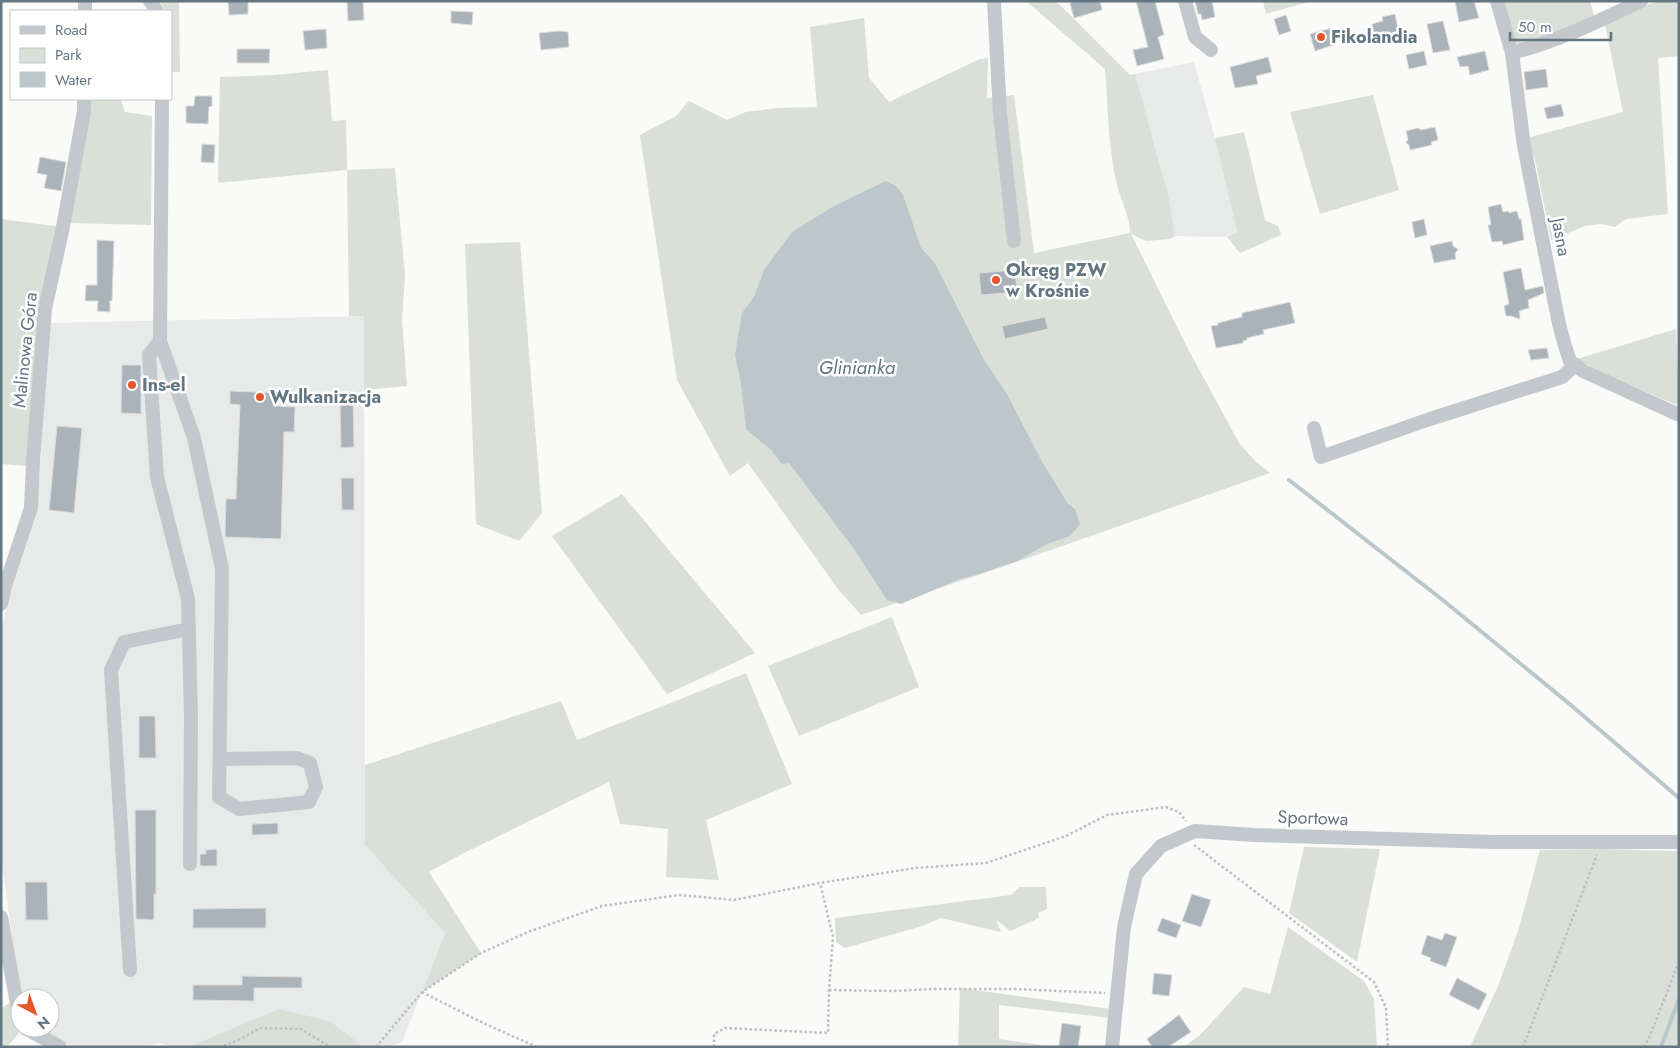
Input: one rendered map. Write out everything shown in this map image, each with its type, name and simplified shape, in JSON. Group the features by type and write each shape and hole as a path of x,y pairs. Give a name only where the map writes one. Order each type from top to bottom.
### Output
{"street":[{"path":"994,1 1000,114 1014,241"},
{"path":"1185,1 1195,37 1211,50"},
{"name":"Jasna","path":"1497,1 1512,53 1524,146 1552,286 1565,346 1570,361 1575,365"},
{"path":"1512,53 1538,46 1575,32 1641,1"},
{"name":"Malinowa Góra","path":"1,604 31,508 45,309 64,223 84,111 84,100"},
{"path":"162,100 160,341 194,438 222,569 219,797 238,809 309,802 316,787 310,763 298,758 220,759"},
{"path":"160,341 149,355 157,477 188,599 191,717 190,864"},
{"path":"1314,428 1321,457 1430,419 1562,377 1575,365 1583,371 1679,415"},
{"path":"130,970 111,670 124,642 188,629"},
{"path":"1112,1047 1124,927 1136,874 1162,846 1189,834"},
{"name":"Sportowa","path":"1189,834 1476,842 1679,842"},
{"path":"1,917 14,988"},
{"path":"43,1038 60,1047"}],"path":[{"path":"376,1047 422,992 481,953 528,932 602,906 679,895 734,900 820,883 915,868 986,863 1066,836 1107,814 1166,807 1179,812 1189,834 1374,982 1386,1008 1388,1047"},
{"path":"1523,1047 1602,842"},
{"path":"714,1047 714,1034 725,1028 828,1033 833,937 820,883"},
{"path":"1644,1047 1679,962"},
{"path":"829,990 892,991 933,988 1016,988 1108,993 1117,989"},
{"path":"422,992 537,1047"},
{"path":"220,1047 261,1028 301,1029 330,1047"}],"shaded area":[{"path":"1194,62 1215,138 1237,232 1227,237 1175,236 1169,198 1135,74"},
{"path":"364,316 365,845 445,933 402,1042 387,1047 364,1047 330,1021 279,1009 188,1047 172,1047 160,1043 142,1047 72,1047 55,1038 60,1038 60,988 19,988 1,855 1,629 37,514 49,323"}],"green space":[{"path":"160,1 179,1 180,72 172,72 172,10 165,10"},
{"path":"1026,1 1056,1 1130,75 1135,74 1169,198 1175,236 1170,239 1146,241 1131,234 1187,347 1239,443 1255,461 1270,473 861,615 838,589 748,463 730,476 677,380 640,135 676,116 689,101 727,120 746,112 777,108 817,107 810,27 864,18 869,78 889,102 980,59 988,58 987,98 1014,95 1034,253 1130,233 1127,215 1117,185 1112,156 1105,69"},
{"path":"1263,1 1312,1 1266,14"},
{"path":"1504,1 1590,1 1594,16 1529,45 1519,45 1513,38"},
{"path":"1660,1 1679,1 1679,56 1658,58 1668,214 1626,219 1615,227 1601,224 1585,226 1551,240 1535,159 1527,138 1623,112 1605,25 1646,5"},
{"path":"328,70 332,121 346,120 347,170 218,183 220,77"},
{"path":"1373,95 1399,190 1320,214 1290,112"},
{"path":"87,100 121,100 125,112 152,116 151,225 69,223"},
{"path":"1244,132 1265,220 1278,226 1281,235 1240,253 1227,237 1237,232 1215,138"},
{"path":"395,168 405,275 402,320 407,386 364,390 364,316 349,316 347,170"},
{"path":"1,219 62,227 28,466 1,464"},
{"path":"520,242 542,513 519,541 476,524 465,244"},
{"path":"1676,329 1679,406 1599,372 1577,359"},
{"path":"622,494 755,653 667,694 552,536"},
{"path":"892,617 919,687 799,736 768,666"},
{"path":"746,673 792,784 706,820 719,880 666,877 668,829 620,824 609,782 429,872 481,953 422,992 445,933 365,845 365,765 561,701 577,740"},
{"path":"1304,847 1380,849 1357,962 1289,913"},
{"path":"1540,850 1679,850 1679,1047 1470,1047 1498,986 1519,928"},
{"path":"1019,887 1046,887 1047,909 1038,913 1039,918 1010,931 996,920 1001,932 941,918 922,926 845,948 836,942 835,918 1011,895"},
{"path":"1288,927 1364,981 1374,999 1377,1047 1184,1047 1200,1035 1244,987 1270,994"},
{"path":"960,988 1111,1009 1110,1018 999,1005 999,1039 1041,1045 1041,1047 958,1047"},
{"path":"10,1003 10,1038 15,1038 7,1047 1,1047 1,1008"},
{"path":"279,1009 330,1021 364,1047 188,1047"}],"water":[{"name":"Glinianka","path":"886,181 896,186 903,195 921,248 935,263 984,360 1007,394 1041,460 1068,504 1075,509 1080,524 1070,536 1047,544 1017,561 959,579 901,604 887,600 854,549 789,463 782,464 772,451 746,429 741,384 735,355 742,313 754,297 764,270 792,232 834,206"}],"building":[{"path":"228,1 248,1 248,14 229,15"},
{"path":"347,1 363,1 364,20 348,21"},
{"path":"1076,1 1100,1 1102,10 1074,18 1070,3"},
{"path":"1136,1 1155,1 1164,35 1158,37 1164,59 1137,66 1133,50 1148,47"},
{"path":"1195,1 1212,1 1215,17 1202,20 1201,14 1198,14"},
{"path":"1455,1 1474,1 1479,18 1459,22"},
{"path":"451,11 473,12 472,25 451,23"},
{"path":"1395,14 1400,39 1376,44 1375,40 1371,37 1374,33 1372,24 1383,21 1382,17"},
{"path":"1286,15 1291,31 1279,35 1274,19"},
{"path":"1443,21 1450,50 1433,53 1427,24"},
{"path":"1332,28 1337,44 1315,51 1310,34"},
{"path":"326,29 327,48 305,50 303,31"},
{"path":"568,32 569,47 541,50 539,33"},
{"path":"237,49 270,49 269,63 237,63"},
{"path":"1424,51 1427,65 1409,69 1406,55"},
{"path":"1485,51 1489,70 1470,75 1468,66 1460,67 1457,57"},
{"path":"1268,57 1272,72 1256,76 1258,84 1235,88 1230,67"},
{"path":"1546,69 1548,87 1526,90 1524,72"},
{"path":"195,96 212,96 208,124 186,123 186,106 194,106"},
{"path":"1561,104 1564,116 1547,119 1544,108"},
{"path":"1435,127 1438,140 1431,142 1432,145 1410,150 1409,145 1406,143 1408,139 1406,131"},
{"path":"202,144 215,145 214,163 201,162"},
{"path":"40,157 66,162 61,191 44,188 47,175 37,173"},
{"path":"1501,204 1503,212 1517,211 1519,219 1521,219 1524,240 1503,245 1502,241 1492,242 1488,225 1491,225 1488,207"},
{"path":"1424,219 1427,235 1415,238 1412,222"},
{"path":"97,240 114,241 110,312 97,311 98,301 85,301 86,285 97,285"},
{"path":"1452,241 1453,246 1458,249 1455,254 1456,259 1434,263 1430,246"},
{"path":"1521,268 1525,290 1543,286 1544,293 1528,300 1529,308 1519,311 1520,319 1506,316 1504,306 1509,304 1503,272"},
{"path":"1015,270 1017,292 981,295 979,273"},
{"path":"1290,302 1295,323 1263,330 1264,334 1247,338 1243,343 1216,348 1211,326 1242,317 1242,313"},
{"path":"1045,317 1048,329 1005,339 1002,326"},
{"path":"1547,348 1549,358 1531,360 1528,350"},
{"path":"122,365 141,365 141,414 121,413"},
{"path":"230,391 277,393 277,406 295,407 294,432 284,432 281,539 225,537 226,499 236,499 240,405 230,404"},
{"path":"340,398 353,398 354,447 341,448"},
{"path":"57,426 82,428 74,513 49,510"},
{"path":"341,478 354,478 354,510 342,510"},
{"path":"139,716 155,716 156,758 139,758"},
{"path":"135,810 156,810 156,894 154,894 154,920 136,919"},
{"path":"278,823 278,834 252,835 252,824"},
{"path":"217,849 217,866 200,866 200,854 206,854 206,850"},
{"path":"25,882 47,882 48,920 26,920"},
{"path":"1192,894 1211,900 1201,927 1182,921"},
{"path":"266,908 266,928 193,928 193,909"},
{"path":"1162,918 1181,925 1176,938 1157,931"},
{"path":"1445,933 1457,937 1446,967 1430,961 1431,958 1421,954 1427,935 1442,940"},
{"path":"1154,973 1172,975 1169,996 1152,994"},
{"path":"242,976 302,977 302,988 254,988 254,1001 193,1000 193,985 242,985"},
{"path":"1457,978 1487,994 1479,1010 1449,995"},
{"path":"1179,1015 1191,1032 1168,1047 1152,1047 1147,1039"},
{"path":"1062,1023 1081,1026 1078,1047 1062,1047 1059,1045"}],"waterway":[{"path":"1289,480 1444,601 1572,706 1679,798"},
{"path":"1661,1047 1679,999"}],"place":[{"name":"Fikolandia","path":"1321,37"},
{"name":"Okręg PZW w Krośnie","path":"996,280"},
{"name":"Ins-el","path":"132,385"},
{"name":"Wulkanizacja","path":"260,397"}]}
